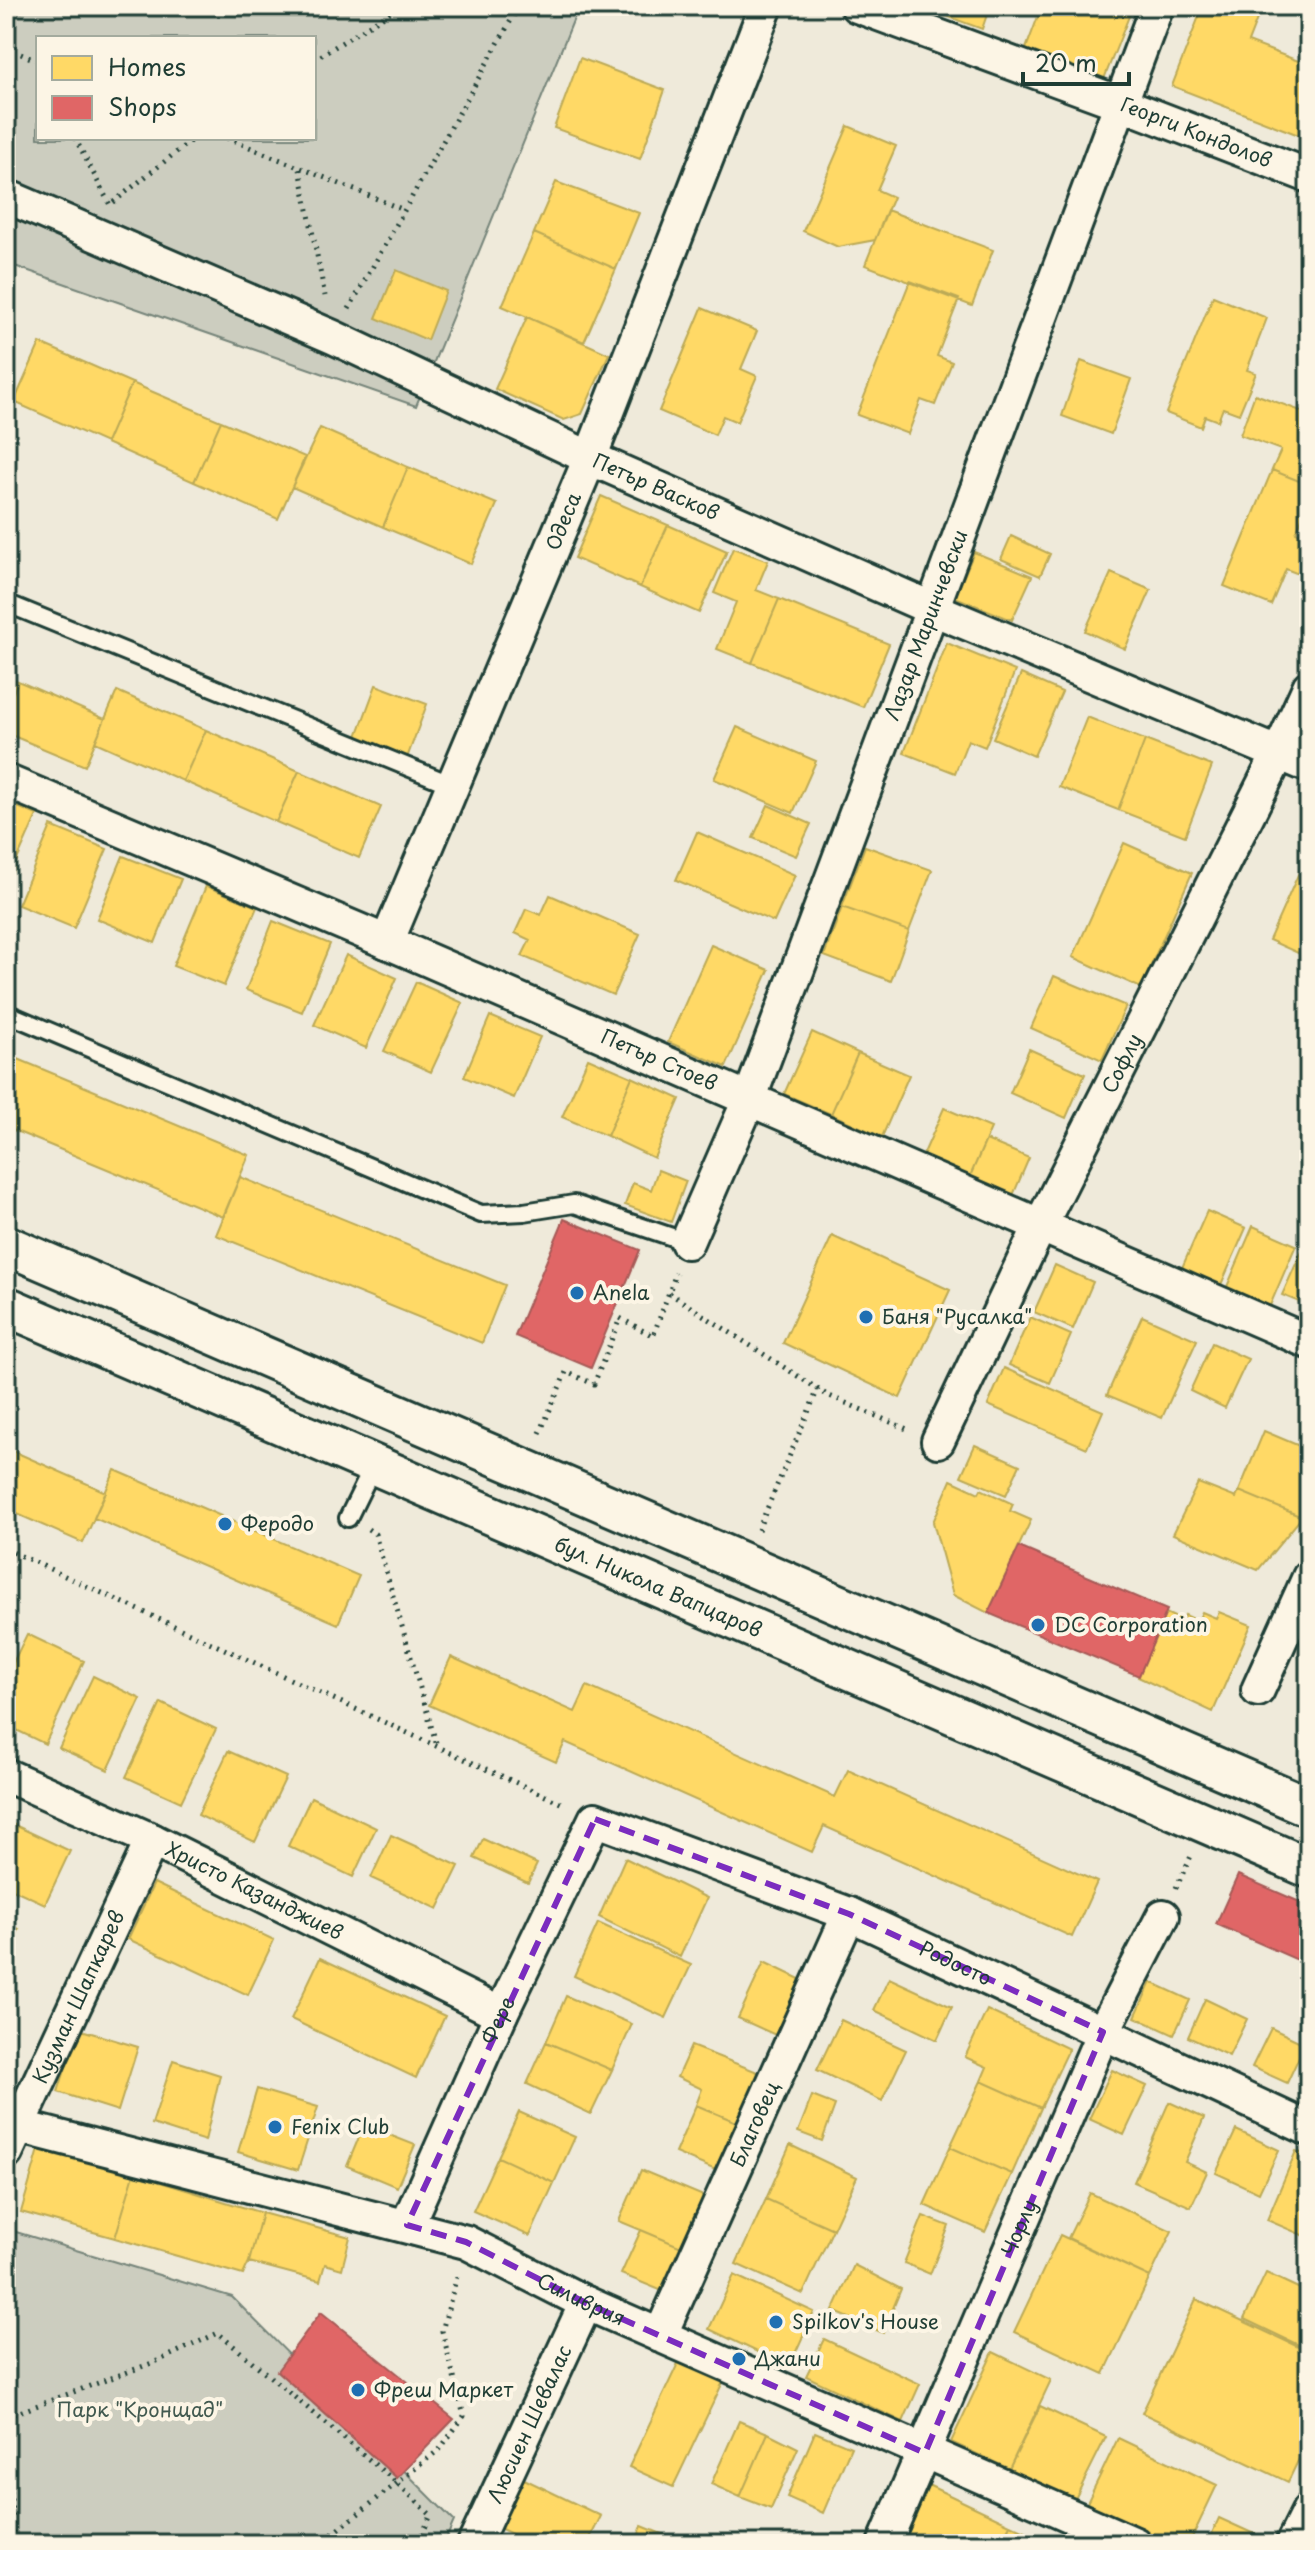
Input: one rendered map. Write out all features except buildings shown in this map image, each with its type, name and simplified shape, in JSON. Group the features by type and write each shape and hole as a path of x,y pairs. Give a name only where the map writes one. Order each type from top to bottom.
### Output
{"street":[{"name":"Одеса","path":"387,942 590,458 766,6"},
{"name":"Георги Кондолов","path":"857,6 1309,176"},
{"name":"Лазар Маринчевски","path":"687,1242 749,1100 1157,6"},
{"name":"Петър Васков","path":"6,196 333,337 590,458 933,609 1309,766"},
{"name":"Софлу","path":"938,1441 1040,1226 1279,753 1309,687"},
{"name":"Петър Стоев","path":"6,781 387,942 1309,1342"},
{"path":"6,1245 1309,1807"},
{"name":"бул. Никола Вапцаров","path":"6,1306 1309,1868"},
{"path":"1258,1690 1309,1577"},
{"name":"Христо Казанджиев","path":"6,1775 152,1840 501,2014"},
{"name":"Родосто","path":"595,1819 849,1914 1309,2129"},
{"name":"Фере","path":"407,2225 501,2014 595,1819"},
{"name":"Кузман Шапкарев","path":"10,2134 152,1840"},
{"name":"Благовец","path":"660,2336 849,1914"},
{"name":"Чорлу","path":"884,2544 1103,2032 1163,1916"},
{"name":"Силиврия","path":"10,2134 407,2225 466,2242 586,2303 1135,2544"},
{"name":"Люсиен Шевалас","path":"474,2544 586,2303"},
{"path":"1292,2544 1309,2510"}],"lane":[{"path":"6,603 452,785"},
{"path":"6,1013 481,1214 524,1212 574,1204 687,1242"},
{"path":"348,1518 374,1465"}],"path":[{"path":"6,18 29,6"},
{"path":"316,59 400,6"},
{"path":"333,337 519,6"},
{"path":"6,48 36,62"},
{"path":"76,140 110,205 191,140"},
{"path":"232,140 404,210"},
{"path":"300,168 333,337"},
{"path":"540,1433 566,1372 594,1384 620,1318 653,1336 687,1242"},
{"path":"669,1293 827,1395 938,1441"},
{"path":"758,1530 818,1389"},
{"path":"348,1518 375,1534 438,1747"},
{"path":"6,1549 595,1819"},
{"path":"1163,1916 1203,1823"},
{"path":"320,2544 440,2449 464,2416 442,2331 466,2242"},
{"path":"6,2417 160,2360 218,2333 431,2515 418,2544"},
{"path":"6,2443 15,2544"}],"highlighted area":[{"path":"595,1819 849,1914 1103,2032 925,2453 586,2303 466,2242 407,2225"}],"green space":[{"path":"6,6 579,6 416,406 6,263"},
{"name":"Парк \"Кронщад\"","path":"6,2229 232,2297 454,2521 444,2544 6,2544"}],"place":[{"name":"Anela","path":"577,1293"},
{"name":"Баня \"Русалка\"","path":"866,1317"},
{"name":"Феродо","path":"225,1524"},
{"name":"DC Corporation","path":"1038,1625"},
{"name":"Fenix Club","path":"275,2127"},
{"name":"Spilkov's House","path":"776,2322"},
{"name":"Джани","path":"739,2359"},
{"name":"Фреш Маркет","path":"358,2390"}]}
